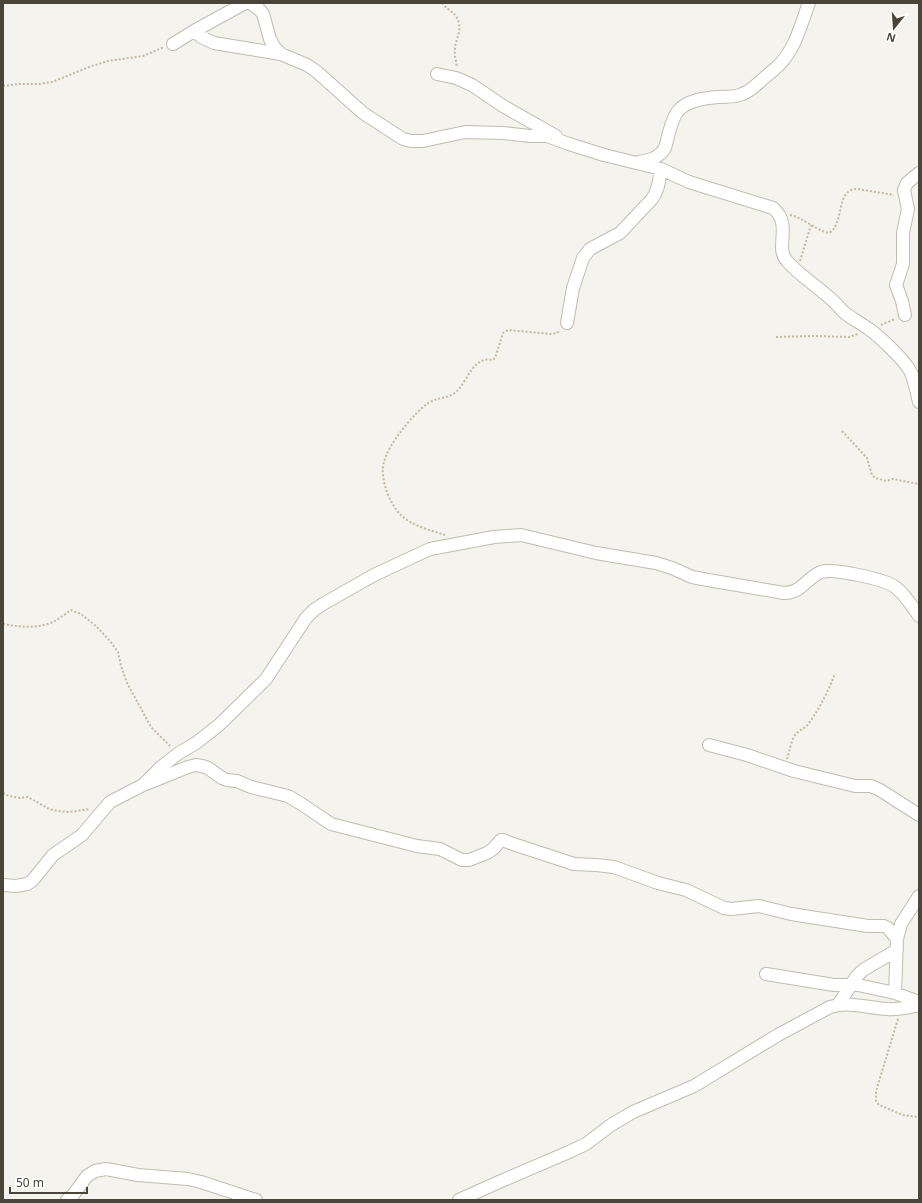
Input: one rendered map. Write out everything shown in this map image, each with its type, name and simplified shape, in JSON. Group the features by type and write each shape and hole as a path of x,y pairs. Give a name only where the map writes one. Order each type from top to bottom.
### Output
{"street":[{"path":"173,44 245,3"},
{"path":"250,3 263,14 270,39 274,47 281,54"},
{"path":"636,163 651,160 663,152 675,116 682,107 707,98 736,97 743,94 753,88 780,64 798,36 809,3"},
{"path":"194,31 201,37 214,43 281,54 307,65 316,71 363,113 403,139 423,141 465,132 547,136 604,155 661,168 689,182 773,208 782,218 783,256 797,272 831,299 845,313 870,330 904,362 912,375 919,402"},
{"path":"437,74 463,81 569,144"},
{"path":"567,323 572,288 583,258 590,249 620,233 652,199 658,189 661,168"},
{"path":"905,315 896,285 903,264 903,233 908,209 904,190 907,183 919,173"},
{"path":"143,785 178,753 196,743 219,725 266,679 306,618 314,610 374,575 430,549 494,537 521,535 596,553 656,563 692,577 784,593 792,593 821,572 827,571 850,574 887,582 894,586 900,590 919,616"},
{"path":"709,745 747,755 794,771 855,786 871,786 880,790 919,815"},
{"path":"3,885 16,886 27,884 32,881 53,854 82,836 110,802 143,785 188,767 202,766 227,780 237,781 251,787 288,796 331,824 417,846 440,849 462,860 469,860 487,853 493,849 500,840 503,840 574,864 596,864 614,867 658,883 686,890 724,908 731,909 760,906 791,914 868,926 884,926 888,928 897,944"},
{"path":"895,993 897,944 901,924 919,896"},
{"path":"838,1005 856,977 897,944"},
{"path":"766,974 834,985 858,985 895,993 919,1004"},
{"path":"460,1200 586,1144 611,1125 633,1112 694,1086 778,1035 830,1007 850,1004 887,1009 901,1009 919,1004"},
{"path":"67,1200 73,1195 87,1176 95,1171 106,1169 138,1175 194,1181 256,1200"}],"path":[{"path":"442,3 445,7 454,12 458,19 459,33 455,56 457,67 463,81"},
{"path":"3,86 52,82 102,63 143,56 173,44"},
{"path":"773,208 782,213 796,216 826,232 831,232 838,219 845,195 848,190 852,189 889,195 900,194 904,190"},
{"path":"797,272 811,225"},
{"path":"445,535 409,522 400,514 385,487 383,463 386,454 404,429 418,412 428,403 451,396 458,390 476,363 481,360 493,360 495,358 503,334 508,330 551,334 557,333 567,323"},
{"path":"776,337 849,337 870,330"},
{"path":"842,431 867,458 872,475 875,478 886,481 893,479 919,484"},
{"path":"3,624 27,627 37,626 52,622 71,610 81,614 96,626 118,652 127,683 151,727 178,753"},
{"path":"785,768 794,736 810,722 827,693 835,674"},
{"path":"3,793 20,798 28,797 58,811 68,812 91,808"},
{"path":"901,1009 876,1091 876,1101 877,1104 903,1115 919,1116"}]}
